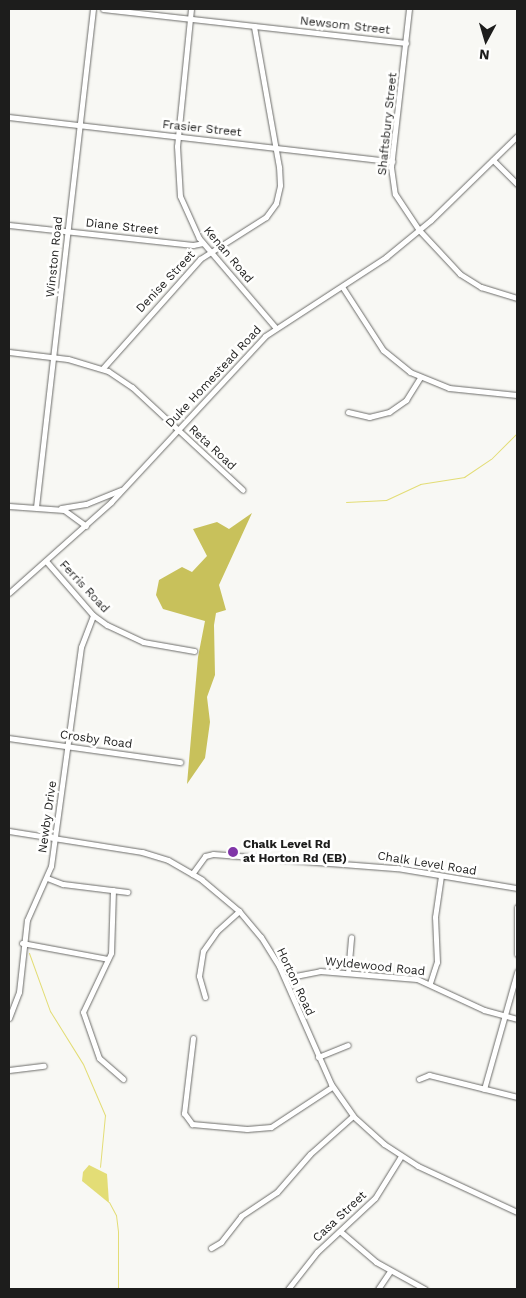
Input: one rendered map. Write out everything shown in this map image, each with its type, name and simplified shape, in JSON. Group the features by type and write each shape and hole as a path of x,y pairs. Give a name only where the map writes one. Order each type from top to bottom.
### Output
{"street":[{"name":"Winston Road","path":"36,507 93,9"},
{"name":"Newsom Street","path":"103,9 406,43"},
{"name":"Kenan Road","path":"191,9 178,137 177,169 180,196 203,243 276,328"},
{"name":"Shaftsbury Street","path":"409,9 392,161 395,194 419,230 467,279 517,298"},
{"name":"Denise Street","path":"103,368 210,251 272,210 280,185 254,26"},
{"name":"Frasier Street","path":"9,118 392,161"},
{"name":"Duke Homestead Road","path":"9,593 86,526 124,488 237,364 276,328 342,288 419,230 517,136"},
{"path":"493,160 517,184"},
{"name":"Diane Street","path":"9,225 203,243"},
{"path":"342,288 383,350 420,378 449,388 517,395"},
{"name":"Reta Road","path":"9,352 54,357 103,368 132,387 243,490"},
{"path":"348,412 364,417 389,412 406,400 420,378"},
{"path":"60,509 86,504 124,488"},
{"path":"9,506 60,509 72,513 86,526"},
{"name":"Ferris Road","path":"46,561 93,615 138,640 194,651"},
{"name":"Newby Drive","path":"9,1018 19,992 22,943 27,920 47,878 55,838 82,640 93,615"},
{"name":"Crosby Road","path":"9,738 180,762"},
{"name":"Horton Road","path":"9,831 142,852 168,860 192,874 239,911 261,937 284,978 332,1087 353,1116 400,1156 447,1181 517,1212"},
{"name":"Chalk Level Road","path":"192,874 205,856 213,854 397,868 517,888"},
{"path":"430,982 437,962 435,917 441,876"},
{"path":"47,878 63,884 128,892"},
{"path":"113,890 112,950 83,1012 99,1058 123,1079"},
{"path":"517,907 517,954"},
{"path":"205,997 199,976 203,951 217,931 239,911"},
{"path":"348,973 351,937"},
{"path":"22,943 108,959"},
{"name":"Wyldewood Road","path":"284,978 306,972 348,973 430,982 477,1007 517,1019"},
{"path":"484,1089 517,972"},
{"path":"193,1038 184,1113 192,1124 247,1129 271,1127 332,1087"},
{"path":"318,1057 348,1045"},
{"path":"9,1070 44,1066"},
{"path":"419,1079 429,1075 517,1097"},
{"path":"211,1248 221,1242 241,1216 276,1192 310,1154 353,1116"},
{"name":"Casa Street","path":"288,1289 317,1252 341,1232 375,1198 400,1156"},
{"path":"341,1232 390,1271 425,1289"},
{"path":"378,1289 390,1271"}],"shaded area":[{"path":"252,513 219,585 226,610 216,613 214,625 215,675 207,697 210,722 205,758 187,784 198,657 205,621 163,609 156,595 159,580 182,567 192,572 207,556 193,529 217,522 229,529"},
{"path":"89,1165 107,1174 109,1203 82,1181 83,1172"}],"waterway":[{"path":"346,502 386,500 420,484 464,477 491,459 517,433"},
{"path":"29,953 50,1011 83,1064 105,1115 100,1167"},
{"path":"109,1202 116,1215 118,1231 118,1289"}],"place":[{"name":"Chalk Level Rd at Horton Rd (EB)","path":"233,852"}]}
